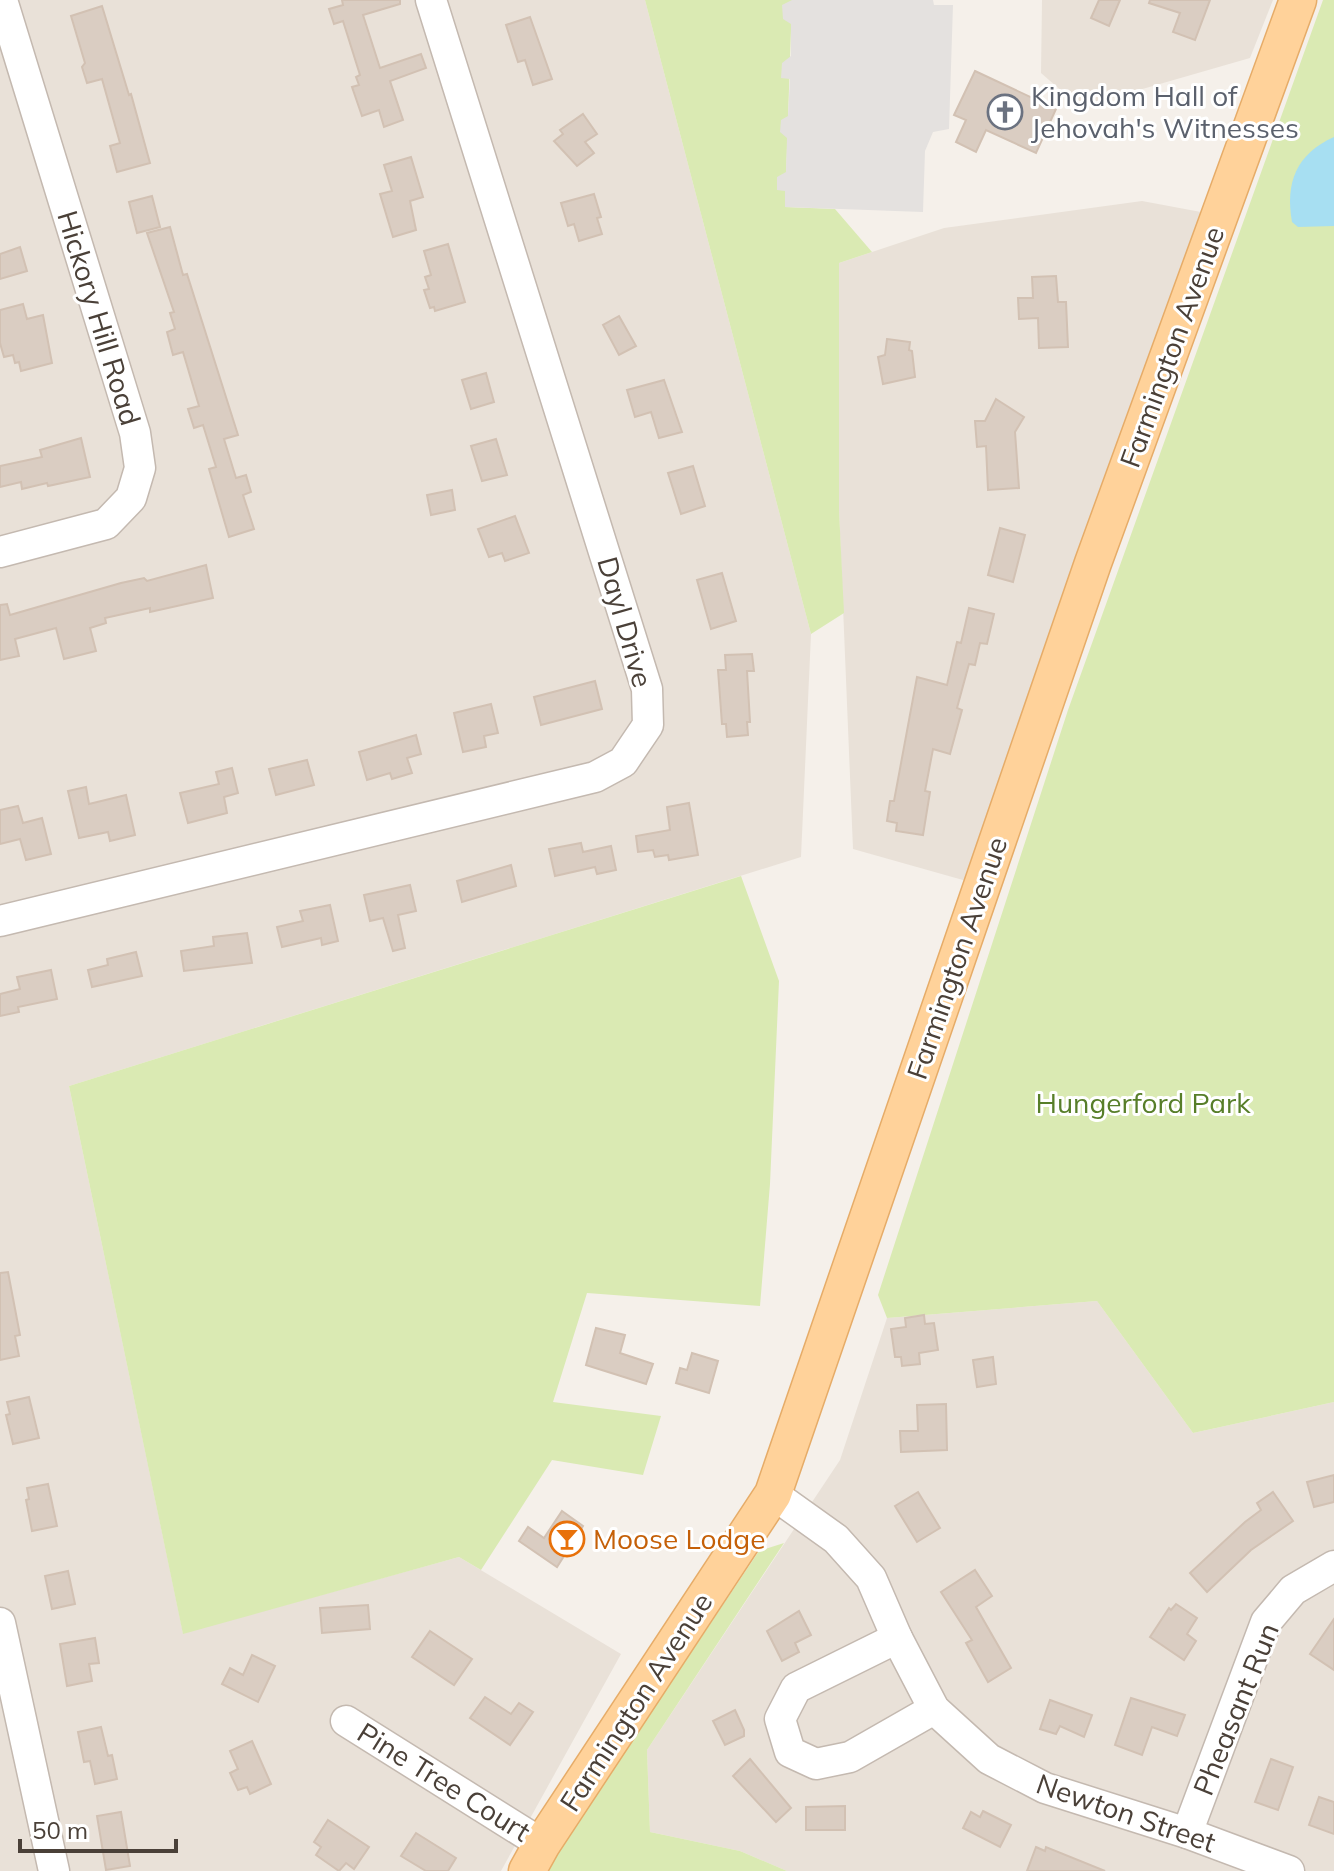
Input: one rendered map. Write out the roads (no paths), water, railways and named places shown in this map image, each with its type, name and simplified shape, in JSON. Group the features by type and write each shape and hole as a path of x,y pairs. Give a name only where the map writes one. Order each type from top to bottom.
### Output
{"main road":[{"name":"Farmington Avenue","path":"535,1857 773,1494 1093,563 1298,0"}],"street":[{"name":"Hickory Hill Road","path":"0,552 106,524 131,498 140,468 135,433 2,0"},
{"name":"Dayl Drive","path":"0,921 595,777 623,762 648,725 647,689 431,0"},
{"name":"Newton Street","path":"773,1494 836,1539 871,1578 897,1638 934,1709 989,1759 1045,1788 1187,1833 1289,1871"},
{"name":"Pheasant Run","path":"1187,1833 1266,1622 1293,1590 1334,1566"},
{"path":"0,1623 54,1871"},
{"path":"897,1638 796,1688 780,1719 790,1752 816,1764 850,1757 934,1709"},
{"name":"Pine Tree Court","path":"346,1721 535,1857"}],"water":[{"path":"1334,137 1334,226 1298,227 1292,222 1290,208 1296,171 1310,152"}],"place":[{"name":"Kingdom Hall of Jehovah's Witnesses","path":"1005,112"},
{"name":"Moose Lodge","path":"567,1539"}],"park label":[{"name":"Hungerford Park","path":"1143,1103"}]}
